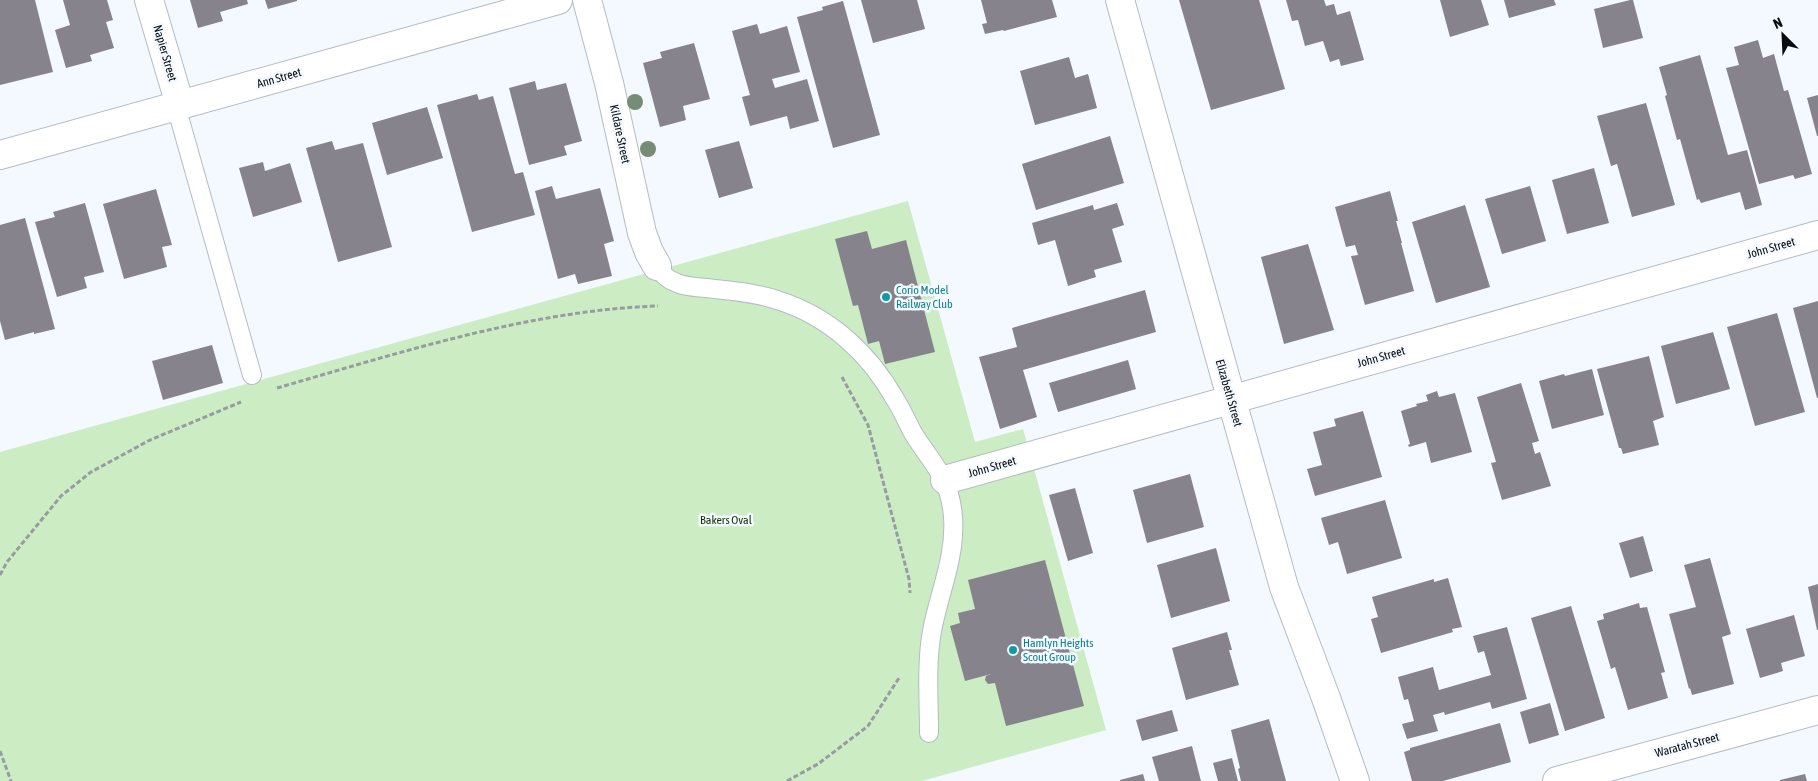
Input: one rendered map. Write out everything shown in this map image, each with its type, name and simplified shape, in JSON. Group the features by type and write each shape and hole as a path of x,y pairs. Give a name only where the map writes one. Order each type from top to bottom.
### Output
{"street":[{"name":"Napier Street","path":"149,0 178,106"},
{"name":"Ann Street","path":"0,155 558,0"},
{"name":"Kildare Street","path":"587,0 609,83 642,233 656,266"},
{"name":"Elizabeth Street","path":"1120,0 1230,400 1290,603 1355,781"},
{"name":"John Street","path":"945,480 1818,235"},
{"name":"Waratah Street","path":"1557,781 1818,710"}],"lane":[{"path":"178,106 252,375"},
{"path":"656,266 667,277 677,283 777,299 811,313 835,329 871,363 895,399 914,434 945,480 951,505 953,537 949,565 934,620 930,644 929,733"}],"path":[{"path":"270,390 405,351 533,321 627,307 662,306"},
{"path":"840,372 868,425 910,579 910,596"},
{"path":"0,575 7,562 60,496 91,472 150,440 242,401"},
{"path":"787,781 818,764 868,726 898,680 900,672"},
{"path":"0,751 11,781"}],"green space":[{"name":"Bakers Oval","path":"908,201 975,442 1023,429 1106,730 922,781 0,781 0,452"}],"building":[{"path":"0,0 35,0 53,72 0,85"},
{"path":"63,0 107,0 113,20 106,22 114,48 90,55 92,61 66,68 55,30 70,25"},
{"path":"190,0 247,0 248,4 220,12 223,21 198,28"},
{"path":"265,0 297,0 297,1 268,9"},
{"path":"861,0 917,0 925,29 873,43"},
{"path":"981,0 1052,0 1057,17 985,34 982,24 987,23"},
{"path":"1179,0 1259,0 1285,89 1211,110"},
{"path":"1286,0 1324,0 1326,6 1334,4 1337,15 1350,11 1364,60 1341,66 1339,59 1330,62 1323,41 1305,46 1298,20 1292,21"},
{"path":"1440,0 1481,0 1489,25 1450,37"},
{"path":"1504,0 1554,0 1556,5 1509,18"},
{"path":"1633,0 1643,38 1603,48 1594,9"},
{"path":"843,1 880,135 833,148 797,17 823,10 822,7"},
{"path":"757,24 760,34 787,26 800,72 772,79 775,88 807,79 819,121 790,129 787,116 750,126 742,97 750,95 732,31"},
{"path":"1758,40 1763,58 1774,54 1784,91 1788,90 1812,174 1795,179 1793,175 1759,184 1726,68 1739,65 1734,47"},
{"path":"694,43 710,99 683,106 686,120 660,127 643,63 662,58 660,52"},
{"path":"1700,55 1728,155 1747,150 1762,205 1745,210 1740,192 1701,203 1699,199 1697,200 1680,139 1677,140 1659,67"},
{"path":"1069,57 1075,78 1088,74 1097,108 1035,125 1020,71"},
{"path":"535,81 537,90 566,83 582,141 564,146 567,155 529,165 509,88"},
{"path":"477,94 479,100 493,96 515,174 523,172 535,215 472,232 437,105"},
{"path":"1818,95 1818,136 1817,136 1807,98"},
{"path":"1646,103 1675,205 1632,217 1617,164 1611,166 1597,116"},
{"path":"427,107 443,158 387,175 372,123"},
{"path":"1110,136 1124,183 1036,210 1022,164"},
{"path":"332,141 335,150 363,143 392,247 338,262 306,148"},
{"path":"739,141 753,188 719,198 705,150"},
{"path":"263,162 265,171 290,163 302,202 253,217 239,168"},
{"path":"1594,168 1609,223 1567,234 1552,180"},
{"path":"552,186 556,199 600,188 614,241 604,244 612,276 578,284 575,274 558,279 535,191"},
{"path":"1530,186 1546,241 1502,254 1485,199"},
{"path":"156,189 172,245 162,247 167,267 124,279 103,204"},
{"path":"1390,191 1414,291 1365,305 1351,256 1358,255 1355,245 1346,247 1335,207"},
{"path":"85,203 104,272 84,277 87,288 57,297 35,222 55,217 53,212"},
{"path":"1117,203 1124,225 1112,229 1122,262 1094,270 1096,277 1068,286 1055,240 1038,245 1032,223 1093,205 1094,210"},
{"path":"1465,205 1490,287 1436,303 1412,222"},
{"path":"25,218 55,329 34,334 34,332 5,340 0,321 0,225"},
{"name":"Corio Model Railway Club","path":"867,231 872,249 906,240 935,352 885,364 879,341 868,344 858,305 853,306 835,239"},
{"path":"1308,244 1334,330 1284,344 1261,257"},
{"path":"1145,290 1156,332 1023,370 1037,417 1000,429 979,357 1017,347 1012,328"},
{"path":"1818,301 1818,398 1817,398 1793,308"},
{"path":"1777,313 1805,412 1755,426 1727,327"},
{"path":"1713,332 1730,389 1676,404 1661,346"},
{"path":"212,345 223,383 163,400 152,361"},
{"path":"1649,356 1664,417 1653,421 1659,445 1623,454 1621,448 1619,448 1597,369"},
{"path":"1128,360 1136,389 1058,412 1049,383"},
{"path":"1592,369 1604,415 1552,429 1539,381"},
{"path":"1521,383 1539,441 1532,443 1535,454 1540,452 1551,486 1502,500 1491,463 1496,462 1477,397"},
{"path":"1437,391 1439,397 1455,393 1472,452 1431,463 1426,442 1409,447 1408,445 1410,444 1401,411 1428,401 1426,395"},
{"path":"1363,411 1382,477 1315,496 1307,469 1322,465 1313,432 1336,426 1334,419"},
{"path":"1190,474 1204,527 1147,543 1133,490"},
{"path":"1075,488 1093,553 1068,561 1049,495"},
{"path":"1385,500 1402,558 1347,574 1338,542 1329,545 1321,518"},
{"path":"1643,536 1653,571 1630,578 1619,543"},
{"path":"1216,548 1230,601 1171,618 1157,565"},
{"path":"1710,558 1731,634 1722,637 1734,684 1692,695 1669,614 1696,607 1684,565"},
{"name":"Hamlyn Heights Scout Group","path":"1045,560 1084,706 1006,726 995,683 988,684 985,680 986,676 991,674 965,681 950,626 960,623 958,613 975,609 968,580"},
{"path":"1448,578 1462,627 1452,629 1453,632 1381,653 1371,619 1378,617 1372,597 1434,579 1434,582"},
{"path":"1818,584 1818,630 1817,630 1808,587"},
{"path":"1639,603 1640,608 1647,607 1665,672 1661,673 1668,698 1628,710 1615,667 1611,669 1597,621 1604,619 1603,614"},
{"path":"1571,606 1605,718 1565,731 1531,618"},
{"path":"1794,615 1805,656 1781,663 1783,671 1760,678 1746,629"},
{"path":"1507,627 1527,699 1492,709 1490,702 1445,715 1444,712 1433,715 1438,731 1407,739 1402,724 1414,721 1408,699 1404,700 1398,677 1433,667 1439,690 1491,675 1484,651 1478,653 1473,636"},
{"path":"1227,632 1232,650 1229,650 1239,685 1186,700 1172,648"},
{"path":"1550,703 1559,735 1529,744 1520,712"},
{"path":"1172,710 1178,731 1142,741 1136,720"},
{"path":"1269,719 1286,781 1241,781 1238,769 1240,768 1231,730"},
{"path":"1500,723 1511,762 1443,781 1412,781 1404,752 1410,750 1410,748"},
{"path":"1192,746 1201,781 1159,781 1152,757"},
{"path":"1232,758 1238,781 1218,781 1213,763"},
{"path":"1143,774 1145,781 1120,781 1120,780"},
{"path":"1805,774 1807,781 1780,781 1780,780"}],"place":[{"name":"Corio Model Railway Club","path":"886,297"},
{"name":"Hamlyn Heights Scout Group","path":"1013,650"}]}
